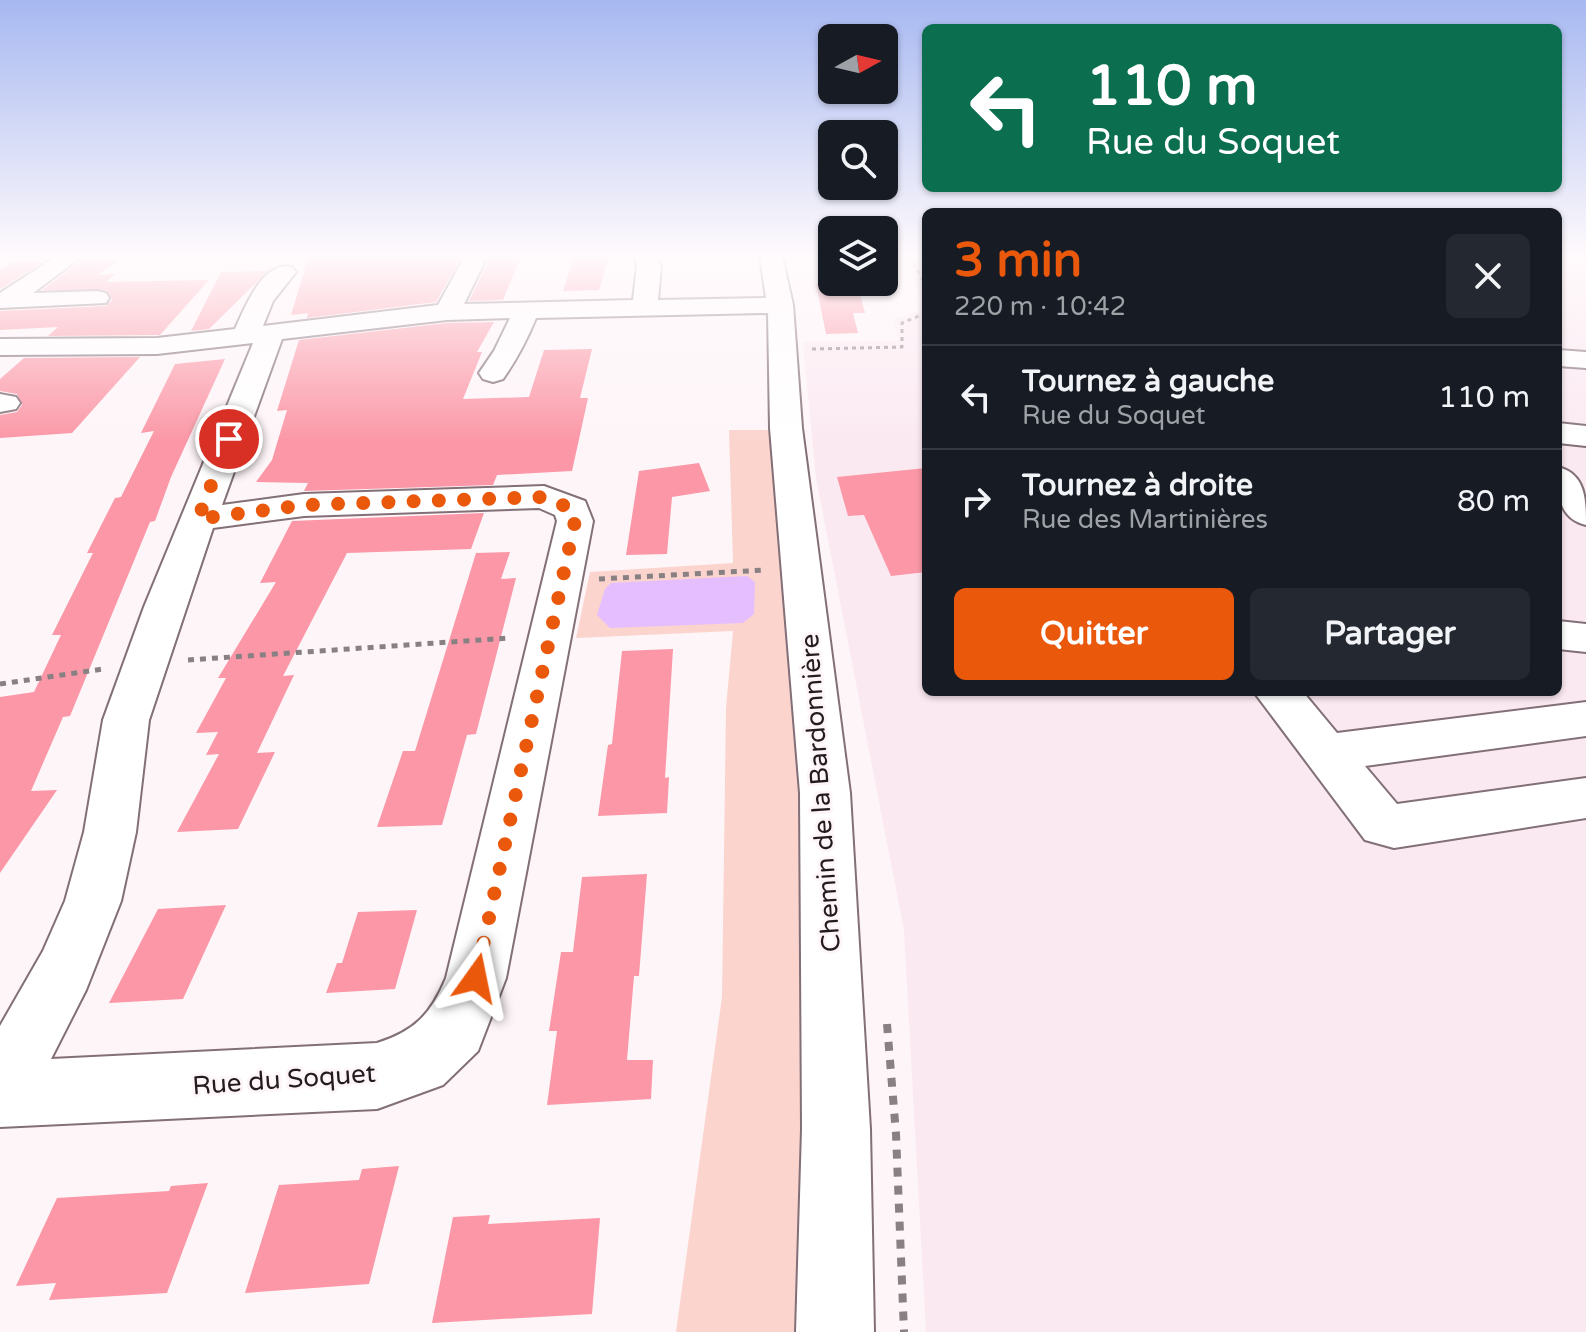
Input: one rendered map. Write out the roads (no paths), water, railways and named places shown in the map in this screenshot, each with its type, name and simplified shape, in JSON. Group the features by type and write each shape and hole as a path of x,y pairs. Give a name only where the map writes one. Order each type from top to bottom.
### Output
{"street":[{"path":"0,1091 65,970 93,901 110,832 120,747 145,663 198,519 258,334 259,318"},
{"path":"0,347 157,346 394,318"},
{"path":"493,373 508,351 523,318"},
{"name":"Chemin de la Bardonnière","path":"781,318 786,428 825,793 831,932 835,1332"},
{"path":"1562,358 1586,360"},
{"path":"1562,433 1586,436"},
{"path":"1562,482 1586,514"},
{"name":"Rue du Soquet","path":"0,1091 377,1076 420,1062 456,1029 476,978 575,521 572,509 544,497 304,505 198,519"},
{"path":"1562,635 1586,638"},
{"path":"1280,696 1383,825 1394,826 1586,798"},
{"path":"1325,753 1586,719"}]}
